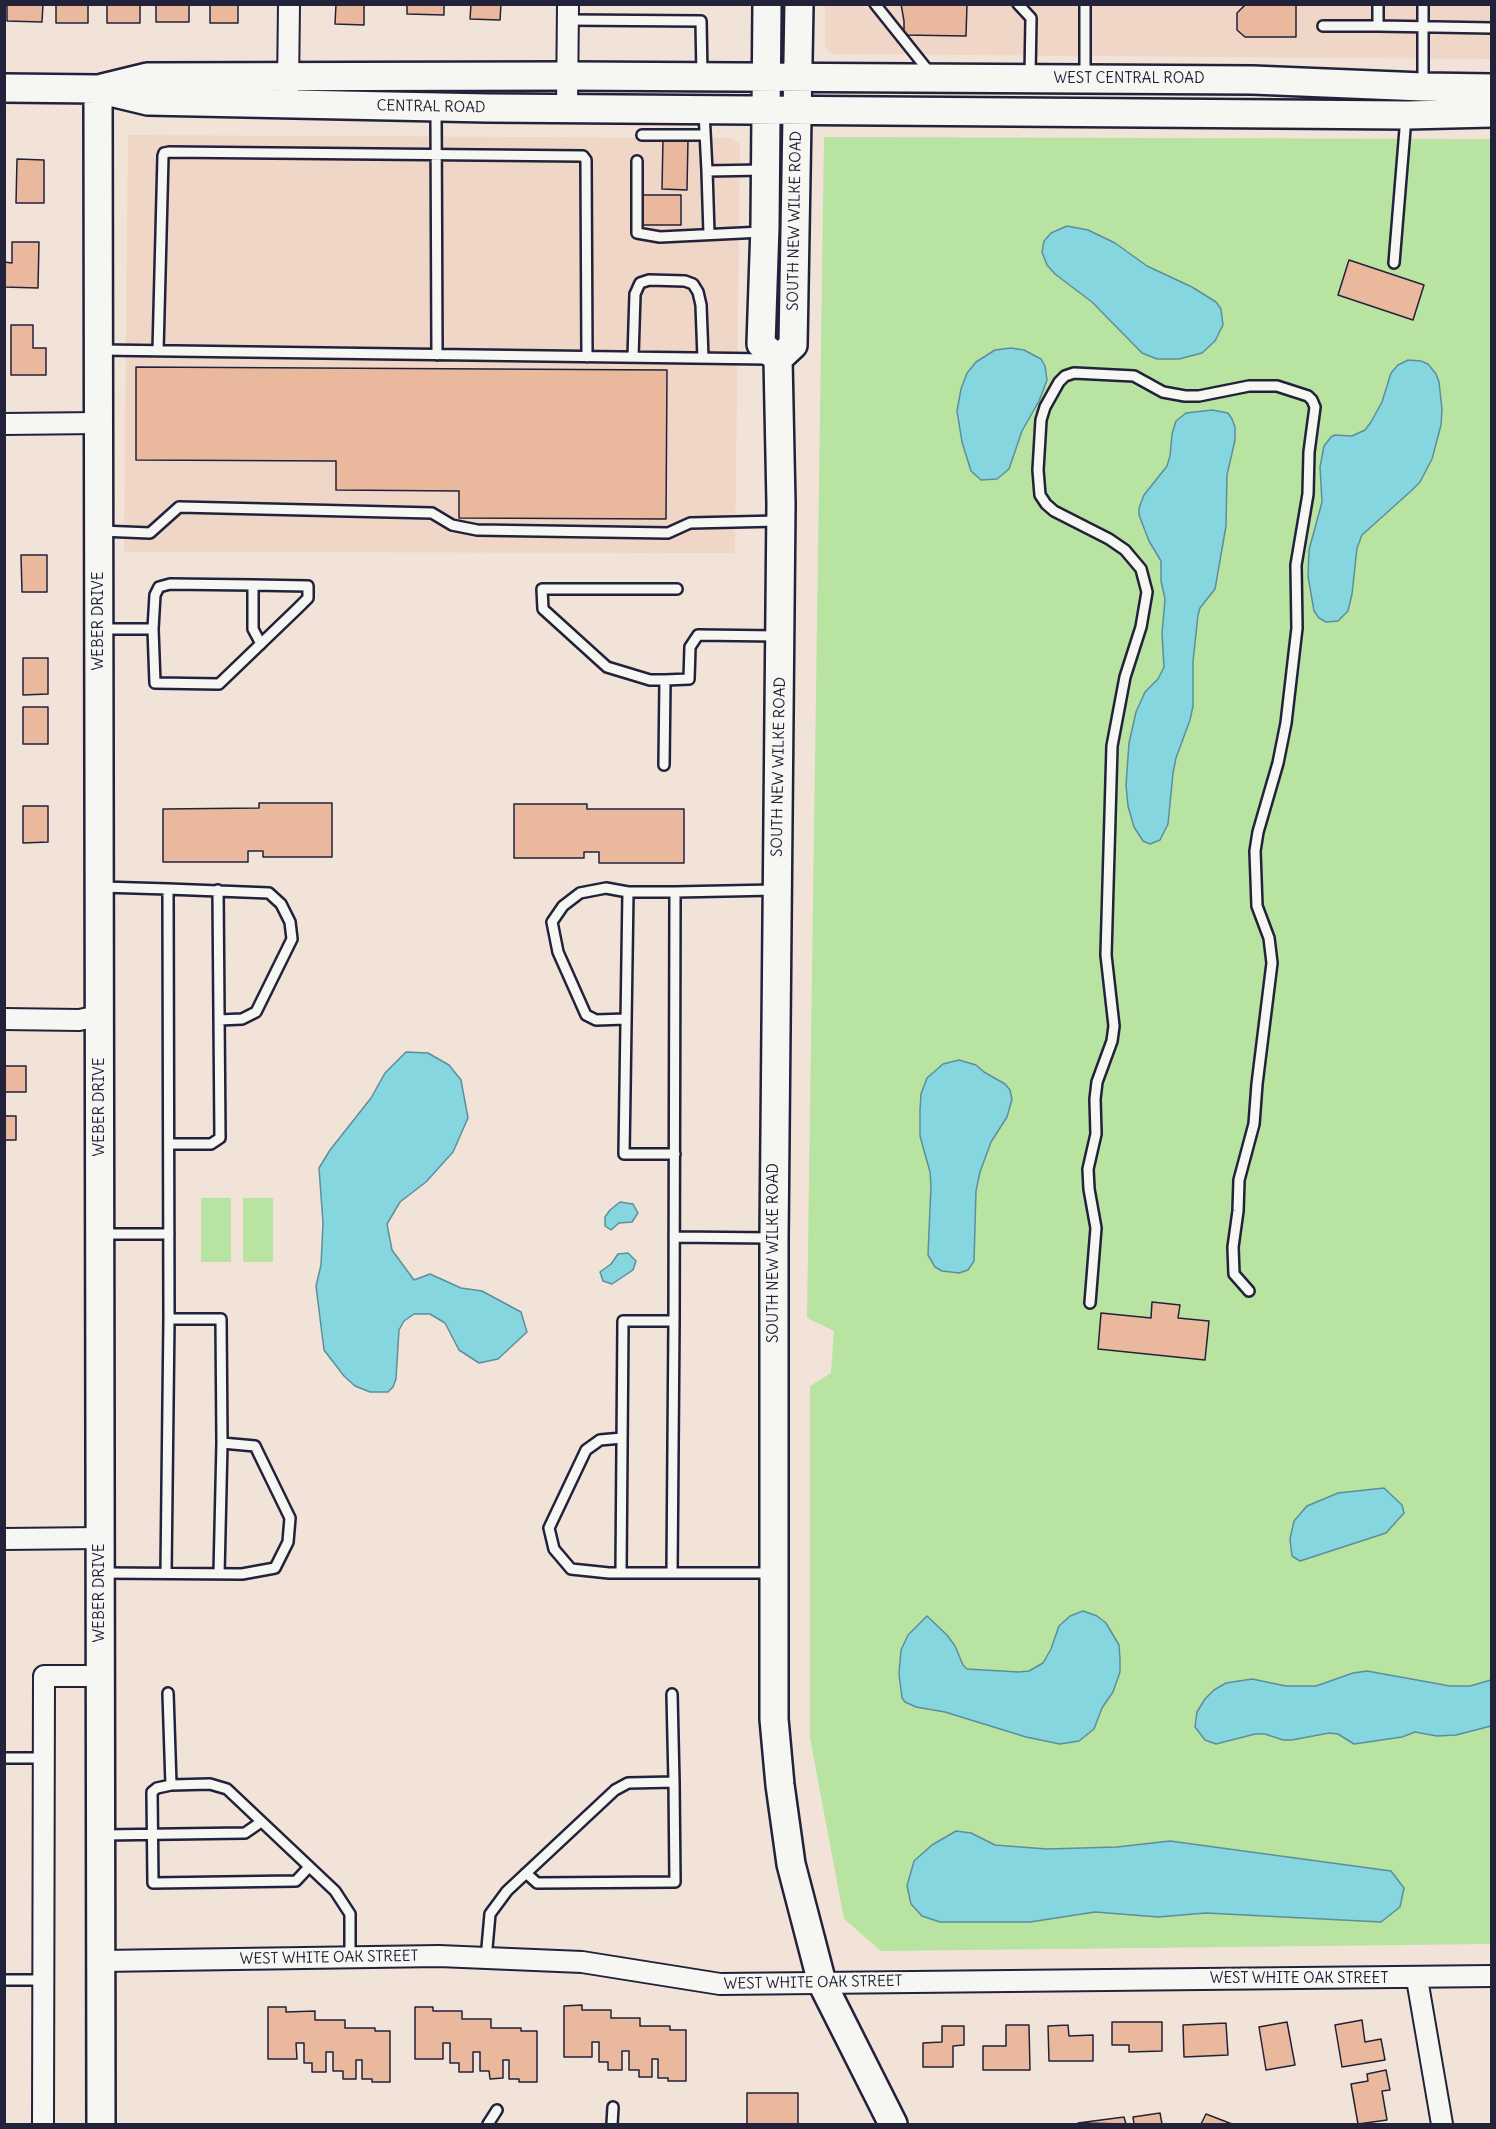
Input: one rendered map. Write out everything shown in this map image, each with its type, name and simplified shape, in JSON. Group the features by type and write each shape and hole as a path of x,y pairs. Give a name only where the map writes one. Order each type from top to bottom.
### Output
{"main road":[{"name":"SOUTH NEW WILKE ROAD","path":"767,4 765,232 761,344 778,359 781,521 774,1238 774,1719 791,1864 822,1983 893,2124"},
{"name":"SOUTH NEW WILKE ROAD","path":"778,359 793,345 799,4"},
{"name":"CENTRAL ROAD","path":"288,91 568,76 766,78"},
{"name":"CENTRAL ROAD","path":"4,88 98,89 147,77 436,107 567,108 705,122 766,111"},
{"name":"WEST CENTRAL ROAD","path":"766,78 1253,80 1491,88"},
{"name":"WEBER DRIVE","path":"98,89 101,2124"},
{"path":"766,111 1407,115 1491,113"}],"street":[{"path":"288,91 289,4"},
{"path":"567,108 568,12"},
{"path":"4,424 98,423"},
{"path":"4,1019 79,1020 99,1016"},
{"path":"4,1539 100,1538"},
{"path":"43,2124 44,1676 100,1676"},
{"name":"WEST WHITE OAK STREET","path":"101,1961 439,1956 582,1962 720,1984 1417,1979 1491,1976"},
{"path":"1417,1979 1442,2124"}],"lane":[{"path":"875,4 934,78"},
{"path":"1018,4 1031,18"},
{"path":"1030,79 1031,4"},
{"path":"1085,4 1085,78"},
{"path":"1378,4 1378,26"},
{"path":"1423,4 1423,87"},
{"path":"568,12 701,21 702,78"},
{"path":"1323,26 1491,28"},
{"path":"436,107 437,355"},
{"path":"1394,263 1407,115"},
{"path":"642,135 705,122 709,234"},
{"path":"158,351 163,156 169,152 583,156 585,159 587,357"},
{"path":"637,161 637,233 660,237 765,232"},
{"path":"707,171 766,170"},
{"path":"633,357 635,294 640,283 649,280 685,281 693,284 698,292 701,305 703,358"},
{"path":"99,350 778,359"},
{"path":"1090,1303 1096,1228 1088,1169 1096,1134 1096,1091 1112,1041 1114,1026 1106,955 1112,746 1125,677 1141,627 1147,592 1140,569 1125,550 1109,539 1054,511 1044,502 1039,488 1034,441 1056,386 1065,376 1074,373 1134,376 1163,392 1185,396 1199,396 1240,388 1284,387 1296,397 1312,400 1315,410 1309,452 1308,494 1296,565 1297,628 1286,723 1278,763 1256,843 1256,897 1259,915 1270,942 1272,963 1254,1124 1239,1180 1240,1231 1232,1256 1237,1279 1249,1292"},
{"path":"99,531 150,533 179,507 432,513 452,525 489,530 668,533 690,523 781,521"},
{"path":"170,584 253,585 308,586 308,598 219,684 155,683 153,629 155,595 159,586 170,584"},
{"path":"253,585 253,629 261,644"},
{"path":"677,589 542,589 543,609 607,667 650,680 688,679 690,646 698,635 780,636"},
{"path":"99,629 153,629"},
{"path":"664,765 665,680"},
{"path":"99,887 269,892 281,904 290,922 292,939 256,1012 242,1019 219,1020"},
{"path":"626,1019 596,1020 586,1015 558,952 552,922 562,906 580,892 606,888 628,892 777,890"},
{"path":"166,1573 169,1319 168,889"},
{"path":"169,1144 211,1144 220,1138 218,890"},
{"path":"628,892 624,1154 675,1154"},
{"path":"672,1573 675,892"},
{"path":"100,1234 169,1234"},
{"path":"675,1237 774,1238"},
{"path":"169,1319 221,1319 222,1443 219,1574"},
{"path":"621,1572 623,1322 674,1321"},
{"path":"621,1438 600,1440 586,1450 549,1528 554,1549 571,1569 621,1572 773,1573"},
{"path":"100,1572 242,1574 275,1568 288,1542 290,1518 255,1446 222,1443"},
{"path":"168,1693 171,1785"},
{"path":"526,1873 537,1883 675,1882 672,1694"},
{"path":"4,1758 44,1758"},
{"path":"486,1959 490,1914 507,1891 526,1873 615,1790 628,1783 674,1782"},
{"path":"309,1867 296,1881 153,1883 152,1792 157,1788 171,1785 210,1784 227,1789 335,1891 350,1914 350,1958"},
{"path":"101,1835 245,1833 261,1822"},
{"path":"4,1980 44,1980"},
{"path":"612,2124 613,2107"},
{"path":"488,2124 497,2110"}],"shaded area":[{"path":"825,5 1491,5 1491,59 833,54 825,47"},
{"path":"128,135 732,138 740,144 735,553 124,552"}],"green space":[{"path":"824,137 1491,139 1491,1944 881,1951 844,1919 810,1738 810,1386 831,1373 834,1331 807,1318"},
{"path":"201,1198 231,1198 231,1262 201,1262"},
{"path":"243,1198 273,1198 273,1262 243,1262"}],"water":[{"path":"1067,226 1088,230 1115,243 1147,266 1192,287 1216,302 1221,309 1223,325 1215,341 1202,353 1179,359 1157,359 1142,353 1092,302 1055,274 1047,265 1042,252 1044,241 1051,233"},
{"path":"1011,348 1024,350 1041,359 1045,366 1047,380 1039,401 1022,431 1009,469 997,479 981,480 971,471 962,442 957,411 961,389 967,373 976,362 995,350"},
{"path":"1408,360 1428,364 1439,382 1441,425 1432,459 1420,482 1362,535 1357,548 1348,611 1338,621 1326,622 1314,611 1308,576 1309,550 1322,502 1320,467 1324,446 1335,435 1352,436 1365,430 1382,402 1391,373 1398,365"},
{"path":"1212,410 1228,413 1235,427 1235,440 1227,475 1226,526 1215,589 1200,608 1198,615 1193,662 1193,706 1176,758 1168,824 1160,840 1150,844 1143,841 1134,827 1128,806 1126,785 1129,743 1136,712 1145,692 1158,679 1164,667 1162,634 1165,599 1161,581 1161,561 1149,541 1139,515 1139,508 1144,495 1167,466 1176,421 1186,413"},
{"path":"406,1052 428,1053 449,1065 461,1080 468,1118 453,1152 426,1182 400,1202 387,1224 392,1250 414,1280 430,1274 461,1288 482,1291 521,1312 527,1332 498,1359 479,1363 459,1350 445,1323 430,1314 414,1314 404,1321 399,1330 396,1379 393,1387 388,1392 370,1392 355,1386 344,1376 324,1350 316,1286 321,1265 323,1223 319,1168 330,1150 371,1098 385,1073"},
{"path":"959,1060 976,1065 1005,1084 1010,1090 1012,1099 1007,1117 991,1142 980,1172 976,1191 974,1261 968,1270 959,1273 942,1271 935,1267 928,1255 931,1186 930,1172 920,1136 920,1110 921,1094 927,1078 943,1064"},
{"path":"620,1202 633,1204 638,1213 632,1222 619,1223 611,1230 605,1226 605,1217"},
{"path":"628,1253 636,1261 633,1270 612,1284 603,1281 600,1272 611,1264 618,1254"},
{"path":"1384,1488 1402,1505 1404,1513 1386,1533 1300,1561 1292,1556 1290,1539 1294,1521 1307,1506 1338,1493"},
{"path":"1083,1611 1097,1616 1106,1623 1119,1645 1120,1672 1113,1692 1102,1708 1094,1729 1079,1741 1060,1744 1026,1737 945,1712 916,1707 902,1698 899,1674 901,1650 908,1635 927,1616 947,1635 967,1669 1019,1672 1029,1671 1043,1663 1059,1626 1070,1616"},
{"path":"1367,1671 1450,1686 1470,1686 1491,1680 1491,1726 1456,1735 1437,1736 1415,1732 1402,1737 1354,1744 1338,1734 1329,1733 1292,1740 1255,1734 1216,1744 1205,1740 1195,1727 1197,1712 1205,1699 1226,1683 1252,1679 1286,1686 1316,1686 1353,1673"},
{"path":"956,1831 971,1833 995,1845 1047,1849 1117,1847 1170,1841 1391,1871 1404,1888 1400,1907 1381,1922 1206,1913 1158,1917 1095,1912 1030,1922 940,1922 922,1916 911,1904 907,1886 914,1861 932,1845"}],"building":[{"path":"7,4 43,4 42,22 7,21"},
{"path":"56,4 88,4 88,23 56,23"},
{"path":"107,4 140,4 140,23 107,23"},
{"path":"156,4 189,4 189,22 156,22"},
{"path":"210,4 238,4 238,23 210,23"},
{"path":"336,4 364,4 364,25 335,24"},
{"path":"407,4 444,4 444,15 407,14"},
{"path":"471,4 501,4 500,20 470,19"},
{"path":"901,4 967,4 966,36 904,35"},
{"path":"1246,4 1296,4 1296,37 1245,37 1237,30 1237,13"},
{"path":"663,139 688,139 687,190 662,189"},
{"path":"17,159 44,160 44,203 16,203"},
{"path":"643,195 681,195 681,225 643,225"},
{"path":"12,242 39,242 38,288 4,287 4,262 12,263"},
{"path":"1349,260 1424,285 1413,320 1338,295"},
{"path":"11,325 33,325 33,348 46,348 46,375 11,375"},
{"path":"136,367 667,370 666,519 459,518 459,491 336,490 336,461 136,460"},
{"path":"21,555 47,555 47,592 22,592"},
{"path":"23,658 48,658 48,694 23,695"},
{"path":"23,707 48,707 48,744 23,744"},
{"path":"259,803 332,803 332,857 263,857 263,851 248,851 248,862 163,862 163,809 259,808"},
{"path":"514,804 587,804 587,809 684,809 684,863 599,863 599,852 584,852 584,858 514,858"},
{"path":"23,806 48,806 48,842 23,843"},
{"path":"4,1066 26,1066 26,1092 4,1092"},
{"path":"4,1116 16,1116 16,1140 4,1140"},
{"path":"1152,1302 1180,1305 1178,1318 1209,1321 1205,1360 1098,1349 1101,1313 1151,1318"},
{"path":"582,2005 582,2010 611,2010 611,2018 640,2018 640,2026 670,2026 670,2030 686,2030 686,2081 668,2081 668,2078 658,2078 658,2059 652,2059 652,2077 639,2077 639,2070 629,2070 629,2051 622,2051 622,2070 608,2070 608,2062 599,2062 599,2042 592,2042 592,2057 564,2057 564,2006"},
{"path":"268,2007 286,2007 286,2012 315,2011 315,2020 345,2020 345,2028 375,2028 375,2031 390,2031 390,2082 372,2082 372,2079 362,2079 362,2060 356,2060 356,2079 343,2079 343,2071 333,2071 333,2052 326,2052 326,2072 312,2072 312,2063 304,2063 304,2043 296,2043 297,2059 268,2059"},
{"path":"415,2007 433,2007 433,2011 462,2011 462,2019 491,2019 491,2028 521,2028 521,2031 537,2031 537,2082 519,2082 519,2079 509,2079 509,2060 503,2060 503,2078 490,2079 489,2071 480,2071 480,2052 473,2052 473,2072 459,2072 459,2063 450,2063 450,2043 443,2043 443,2059 415,2059"},
{"path":"1362,2020 1365,2042 1381,2039 1385,2060 1342,2067 1335,2025"},
{"path":"1112,2022 1162,2022 1162,2051 1129,2052 1129,2045 1112,2045"},
{"path":"1287,2022 1295,2065 1266,2070 1259,2027"},
{"path":"1226,2023 1228,2055 1184,2057 1183,2025"},
{"path":"1006,2025 1029,2025 1030,2070 983,2070 983,2046 1006,2046"},
{"path":"1068,2025 1069,2036 1093,2035 1093,2061 1049,2061 1048,2026"},
{"path":"942,2026 964,2026 964,2045 953,2046 953,2067 923,2067 923,2043 942,2042"},
{"path":"1386,2070 1390,2090 1382,2091 1387,2120 1358,2124 1351,2084 1368,2081 1367,2074"},
{"path":"747,2093 798,2093 798,2124 747,2124"},
{"path":"1160,2113 1162,2124 1134,2124 1133,2117"},
{"path":"1206,2114 1232,2124 1201,2124"},
{"path":"1124,2117 1126,2124 1078,2123"}]}
